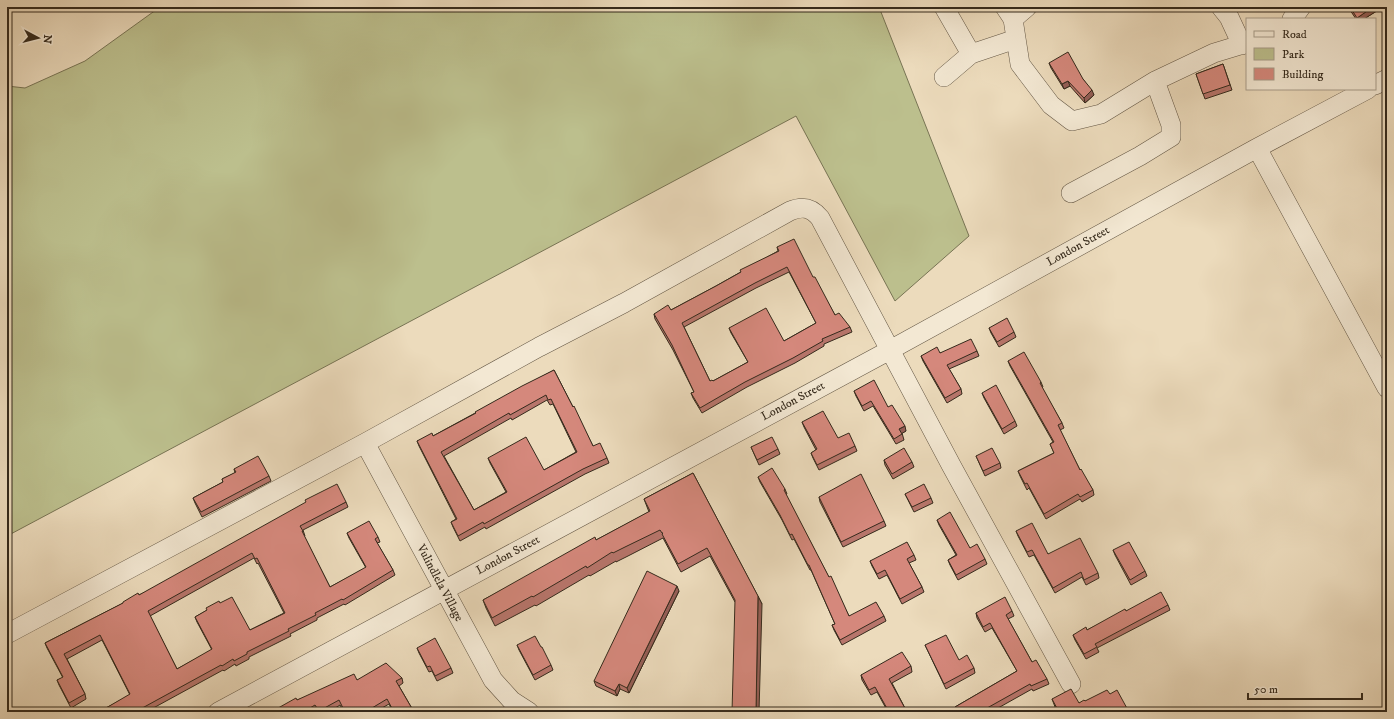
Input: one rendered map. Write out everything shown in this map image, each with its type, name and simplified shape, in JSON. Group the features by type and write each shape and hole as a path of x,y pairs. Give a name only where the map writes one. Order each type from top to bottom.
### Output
{"street":[{"path":"944,7 971,54"},
{"path":"1027,7 1009,13 1016,39 1020,64 1051,105 1072,121 1101,114 1155,81 1214,53 1245,44 1229,17 1221,7"},
{"path":"1293,18 1301,7"},
{"path":"944,77 971,54 1016,39"},
{"path":"1376,84 1387,79"},
{"path":"1071,193 1140,156 1171,137 1171,125 1155,81"},
{"name":"London Street","path":"218,712 443,589 890,350 1257,148 1366,90"},
{"path":"1257,148 1387,388"},
{"path":"7,634 365,443 538,347 624,303 790,211 802,207 811,209 820,218 1071,684"},
{"name":"Vulindlela Village","path":"365,443 493,680 512,701 529,712"}],"green space":[{"path":"160,7 879,7 969,236 895,301 796,116 7,536 7,86 25,88 85,61"}],"building":[{"path":"1350,7 1373,7 1357,18"},
{"path":"1068,52 1083,79 1092,90 1084,98 1068,81 1062,84 1049,63"},
{"path":"1223,64 1230,85 1203,94 1196,74"},
{"path":"794,239 813,277 815,277 835,315 839,313 850,327 822,339 823,341 793,358 745,382 700,408 691,393 694,392 672,345 654,314 668,305 671,310 716,286 741,272 740,270 779,251 777,247","holes":["787,267 816,323 784,341 766,308 729,328 748,362 713,381 710,381 682,323"]},
{"path":"1007,318 1014,332 997,342 989,328"},
{"path":"971,339 977,351 947,365 961,389 945,398 921,356 937,347 940,353"},
{"path":"1024,352 1062,423 1058,425 1080,470 1081,469 1093,490 1080,497 1078,494 1044,514 1027,483 1025,484 1018,471 1054,453 1050,444 1054,442 1008,361"},
{"path":"554,370 573,407 574,406 593,446 600,443 607,458 583,469 484,524 483,522 458,536 451,522 457,519 417,441 432,433 433,436 522,386","holes":["546,395 548,400 551,399 577,452 544,470 526,437 488,458 507,492 474,510 441,452 509,413 510,415"]},
{"path":"874,380 888,407 892,405 905,426 899,429 902,434 894,439 871,401 862,406 854,391"},
{"path":"996,385 1015,421 1002,429 982,393"},
{"path":"823,411 838,438 849,433 855,446 817,465 811,453 817,449 802,422"},
{"path":"772,437 778,449 757,460 751,447"},
{"path":"904,448 912,462 892,474 884,460"},
{"path":"992,448 1000,463 983,471 976,456"},
{"path":"258,456 269,476 201,512 193,498 223,482 222,479 236,472 234,469"},
{"path":"772,468 785,489 784,490 829,577 831,576 849,616 876,602 884,616 840,640 832,625 835,624 809,565 792,534 790,535 758,477"},
{"path":"693,473 758,596 756,712 732,712 735,600 707,548 678,564 662,534 663,533 660,530 613,553 612,552 587,568 586,566 533,597 532,596 492,618 483,600 595,537 596,540 650,511 644,499"},
{"path":"861,474 884,521 841,542 819,497"},
{"path":"337,484 346,502 300,526 330,587 366,567 347,533 369,521 378,537 375,539 393,570 343,600 342,599 315,613 316,615 288,629 289,631 247,652 247,654 234,661 233,659 222,666 221,665 135,712 108,712 106,708 130,694 100,635 64,654 85,694 69,703 57,680 63,677 45,643 123,603 138,593 139,595 306,502 305,500","holes":["252,553 255,559 257,558 285,613 250,630 232,597 220,603 219,601 206,608 207,610 195,617 212,649 177,669 148,611"]},
{"path":"924,484 931,498 912,507 905,494"},
{"path":"950,512 970,548 977,544 985,559 956,575 948,560 957,555 937,520"},
{"path":"1032,523 1048,554 1080,538 1098,573 1084,580 1081,572 1053,588 1032,550 1027,552 1016,531"},
{"path":"907,542 914,555 907,559 922,587 900,599 885,570 877,574 870,561"},
{"path":"1129,542 1145,571 1130,580 1113,550"},
{"path":"647,571 677,586 627,688 619,684 615,691 594,681"},
{"path":"1161,592 1168,605 1095,644 1097,647 1084,654 1073,635 1086,627 1087,630 1125,609 1126,611"},
{"path":"1005,597 1012,611 1006,615 1032,662 1036,660 1047,679 1031,686 1030,684 980,712 954,712 956,711 955,707 1017,671 990,623 983,627 976,613"},
{"path":"946,635 959,660 967,655 974,668 944,684 925,645"},
{"path":"535,636 551,665 533,675 517,645"},
{"path":"435,638 451,668 435,676 430,666 427,667 417,648"},
{"path":"902,652 911,666 889,679 907,712 889,712 875,687 869,690 861,675"},
{"path":"386,663 402,678 396,681 414,712 394,712 387,699 367,712 345,712 339,700 319,711 315,705 303,712 271,712 296,698 297,700 354,674 357,680"},
{"path":"1071,689 1079,703 1107,690 1110,694 1117,690 1129,712 1059,712 1052,699"}]}
